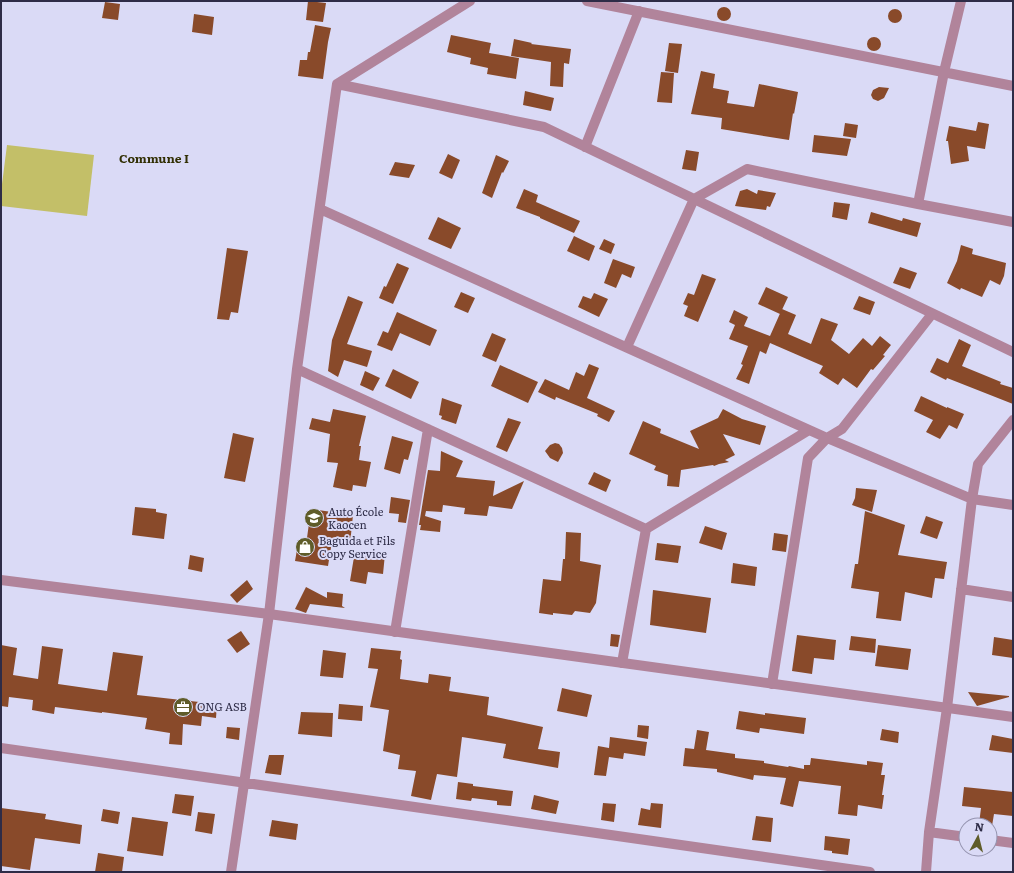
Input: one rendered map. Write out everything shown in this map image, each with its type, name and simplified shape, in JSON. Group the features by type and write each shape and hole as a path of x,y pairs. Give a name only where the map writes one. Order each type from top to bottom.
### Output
{"street":[{"path":"337,84 470,1"},
{"path":"587,1 1013,86"},
{"path":"918,204 944,72 961,1"},
{"path":"585,147 639,12"},
{"path":"337,84 544,127 1013,352"},
{"path":"230,872 269,614 297,369 337,84"},
{"path":"627,347 694,199 748,169 1013,222"},
{"path":"320,209 826,438 972,499 1013,505"},
{"path":"772,684 808,458 826,438 842,429 932,314"},
{"path":"297,369 646,529"},
{"path":"926,872 930,832 948,708 972,499 978,464 1013,420"},
{"path":"395,632 428,429"},
{"path":"622,663 646,529 809,430"},
{"path":"1,580 269,614 1013,717"},
{"path":"961,589 1013,597"},
{"path":"1,748 870,872"},
{"path":"930,832 958,836"},
{"path":"998,841 1013,843"}],"shaded area":[{"path":"7,145 94,155 87,216 1,206 1,192"}],"building":[{"path":"308,1 326,3 323,22 306,20"},
{"path":"105,2 120,4 118,20 102,18"},
{"path":"724,7 729,9 731,14 729,19 724,21 719,19 717,14 719,9"},
{"path":"895,9 900,11 902,16 900,21 895,23 890,21 888,16 890,11"},
{"path":"194,14 214,17 212,35 192,32"},
{"path":"315,25 331,28 323,79 298,76 300,60 307,60 308,52 310,52"},
{"path":"451,35 491,43 489,53 519,58 516,79 487,74 488,68 470,64 471,58 447,52"},
{"path":"874,37 879,39 881,44 879,49 874,51 869,49 867,44 869,39"},
{"path":"514,39 532,43 531,44 571,49 569,64 564,63 563,87 550,86 551,62 511,56"},
{"path":"669,43 682,44 678,73 665,71"},
{"path":"701,71 715,74 713,88 729,91 727,103 754,107 759,84 798,92 789,140 721,129 722,118 691,114"},
{"path":"661,72 674,73 672,103 657,102"},
{"path":"879,87 889,88 884,98 878,101 873,99 871,95 873,90"},
{"path":"525,91 554,98 551,111 523,105"},
{"path":"978,122 989,124 985,149 967,146 969,161 951,164 948,141 946,141 949,126 976,131"},
{"path":"845,123 858,125 856,138 843,136"},
{"path":"814,135 851,139 847,156 812,152"},
{"path":"686,150 699,152 696,171 682,169"},
{"path":"448,154 460,160 452,179 439,173"},
{"path":"496,155 509,161 503,173 502,172 492,198 482,193"},
{"path":"395,162 415,165 409,178 389,175"},
{"path":"524,189 538,195 536,202 580,221 574,233 540,217 516,208"},
{"path":"747,189 757,194 758,190 776,193 770,207 767,206 766,210 735,206 740,191"},
{"path":"834,202 850,204 847,220 832,217"},
{"path":"871,212 902,221 903,218 921,223 917,237 868,223"},
{"path":"438,217 461,228 451,249 428,239"},
{"path":"574,236 595,246 589,261 567,251"},
{"path":"604,239 615,244 611,254 599,249"},
{"path":"961,245 973,249 972,254 1006,263 1004,276 1000,285 990,280 982,297 961,288 960,290 947,283 957,261"},
{"path":"227,248 248,251 238,313 231,312 229,320 217,319"},
{"path":"613,259 635,267 631,278 622,274 616,288 604,283"},
{"path":"397,263 409,268 393,304 379,298"},
{"path":"900,267 917,273 910,289 893,283"},
{"path":"702,274 716,279 698,322 684,316 688,306 683,304 688,293 694,295"},
{"path":"766,287 788,297 780,314 758,304"},
{"path":"461,292 475,298 468,313 454,307"},
{"path":"594,293 608,299 599,317 578,307 583,296 591,299"},
{"path":"348,296 363,302 347,344 372,351 367,367 344,360 338,377 328,371 332,340"},
{"path":"859,296 875,302 870,315 853,309"},
{"path":"782,309 796,315 788,334 811,344 821,318 838,324 831,340 849,354 863,338 872,346 880,336 891,345 883,355 885,356 873,370 871,369 857,388 843,378 838,385 819,373 823,366 770,343 766,354 760,351 749,384 736,379 743,365 741,364 748,346 729,339 735,325 729,322 734,310 748,317 744,326 770,336"},
{"path":"397,312 437,330 430,346 400,333 392,351 377,345 383,331 388,333"},
{"path":"492,333 506,339 496,362 482,356"},
{"path":"959,339 971,345 962,366 1001,382 1000,384 1013,388 1013,404 947,378 946,380 930,372 937,358 948,363"},
{"path":"589,364 599,368 587,398 615,411 609,422 597,416 598,414 556,397 555,400 538,392 545,379 569,390 576,372 584,376"},
{"path":"500,365 538,382 528,403 491,386"},
{"path":"393,369 419,382 411,399 385,386"},
{"path":"365,371 380,378 373,391 360,385"},
{"path":"921,396 964,414 957,429 949,425 940,439 926,432 933,420 914,411"},
{"path":"442,398 462,405 456,424 441,419 442,416 439,415"},
{"path":"333,409 366,416 359,446 361,446 359,460 371,462 366,487 353,485 352,491 333,487 338,463 327,462 330,434 309,429 312,418 330,422"},
{"path":"723,409 742,419 766,426 760,445 723,434 735,455 725,460 729,462 714,466 681,470 679,487 667,486 668,475 654,470 656,466 629,454 643,421 661,429 660,433 699,449 690,431 718,418"},
{"path":"508,418 521,422 507,452 496,447"},
{"path":"233,433 254,438 245,482 224,478"},
{"path":"392,436 413,442 408,460 404,459 400,474 384,469"},
{"path":"555,443 559,444 563,453 558,462 550,458 545,451 550,445"},
{"path":"441,451 463,461 456,477 495,481 493,496 524,481 512,509 489,506 487,516 464,514 465,508 443,505 442,512 426,511 425,516 441,521 440,532 420,530 421,525 419,525 428,470 440,471"},
{"path":"594,472 611,480 606,492 588,484"},
{"path":"856,488 877,490 872,512 852,505 855,498"},
{"path":"391,497 410,500 406,523 398,522 399,514 389,513"},
{"path":"135,507 156,509 156,512 167,514 164,539 132,535"},
{"path":"311,509 353,515 350,544 332,541 328,566 295,561 298,544 306,545"},
{"path":"865,511 905,525 898,555 947,562 944,579 935,578 932,598 905,592 901,621 876,618 879,592 851,588 855,564 858,564"},
{"path":"926,516 943,522 937,539 920,533"},
{"path":"705,526 727,533 722,550 699,543"},
{"path":"566,532 581,533 580,561 601,565 596,603 590,613 575,611 572,615 553,613 553,615 539,613 543,579 561,581 563,559 565,559"},
{"path":"774,533 788,535 786,552 772,550"},
{"path":"657,543 681,546 678,563 655,560"},
{"path":"355,551 385,554 383,574 368,572 366,584 350,581"},
{"path":"190,555 204,558 202,572 188,569"},
{"path":"733,563 757,567 755,586 731,583"},
{"path":"247,580 253,589 237,603 230,595"},
{"path":"306,587 327,598 327,592 343,594 342,606 345,608 310,604 306,613 295,609"},
{"path":"653,590 711,598 706,633 650,625"},
{"path":"241,631 250,644 237,653 227,640"},
{"path":"611,634 620,635 618,647 610,646"},
{"path":"797,635 836,640 834,660 814,658 812,674 792,671"},
{"path":"851,636 876,639 875,653 849,650"},
{"path":"994,637 1013,640 1013,658 992,655"},
{"path":"1,645 17,648 13,675 38,679 42,646 63,649 58,684 107,691 113,652 143,656 137,695 217,704 216,718 202,716 201,726 183,724 182,745 169,744 170,733 145,729 147,718 55,707 54,714 32,710 33,700 9,697 8,707 1,706"},
{"path":"878,645 911,649 908,670 875,666"},
{"path":"371,648 401,651 400,659 402,660 400,679 428,683 429,674 451,677 449,691 489,697 487,715 543,727 538,749 560,752 558,768 503,758 506,744 462,737 457,777 437,774 431,800 411,796 416,771 398,769 400,755 383,751 389,710 370,707 378,669 368,668"},
{"path":"323,650 346,653 343,678 320,676"},
{"path":"562,688 592,695 587,717 557,711"},
{"path":"968,692 1009,696 1009,697 977,706"},
{"path":"339,704 363,706 362,721 338,719"},
{"path":"739,711 765,715 765,713 806,718 804,734 760,728 759,733 736,729"},
{"path":"301,712 333,713 332,737 298,734"},
{"path":"638,725 649,726 648,739 637,737"},
{"path":"227,727 240,728 239,740 226,738"},
{"path":"882,729 899,732 898,743 880,740"},
{"path":"697,730 709,732 706,750 735,754 735,758 764,761 764,763 804,769 804,765 810,765 811,758 867,765 867,761 883,763 881,775 885,775 882,795 884,795 882,809 858,805 857,816 838,814 841,786 799,781 793,807 780,804 786,778 754,775 753,780 717,772 717,769 683,766 685,748 694,749"},
{"path":"992,735 1013,739 1013,753 989,750"},
{"path":"610,737 647,742 645,756 624,753 623,759 609,757 606,776 594,775 598,746 609,748"},
{"path":"269,755 284,755 281,775 265,773"},
{"path":"458,782 473,784 473,786 513,791 511,806 497,805 497,801 472,798 471,801 456,799"},
{"path":"964,787 1013,792 1013,816 994,814 994,817 980,817 981,808 962,806"},
{"path":"175,794 194,796 191,816 172,813"},
{"path":"534,795 559,801 556,814 531,809"},
{"path":"603,803 616,804 614,822 601,820"},
{"path":"651,803 663,804 661,828 638,825 641,808 650,810"},
{"path":"1,808 46,814 45,819 82,825 80,844 35,838 30,870 1,866"},
{"path":"103,809 120,812 118,824 101,821"},
{"path":"198,812 215,814 212,834 195,831"},
{"path":"756,816 773,818 771,842 752,840"},
{"path":"132,817 168,822 163,856 127,851"},
{"path":"272,820 298,824 296,840 269,836"},
{"path":"825,836 850,839 848,855 832,853 832,851 824,850"},
{"path":"98,853 124,857 122,872 95,872"}],"place":[{"name":"Auto École Kaocen","path":"314,518"},
{"name":"Baguida et Fils Copy Service","path":"305,547"},
{"name":"ONG ASB","path":"183,707"}],"district":[{"name":"Commune I","path":"154,159"}]}
